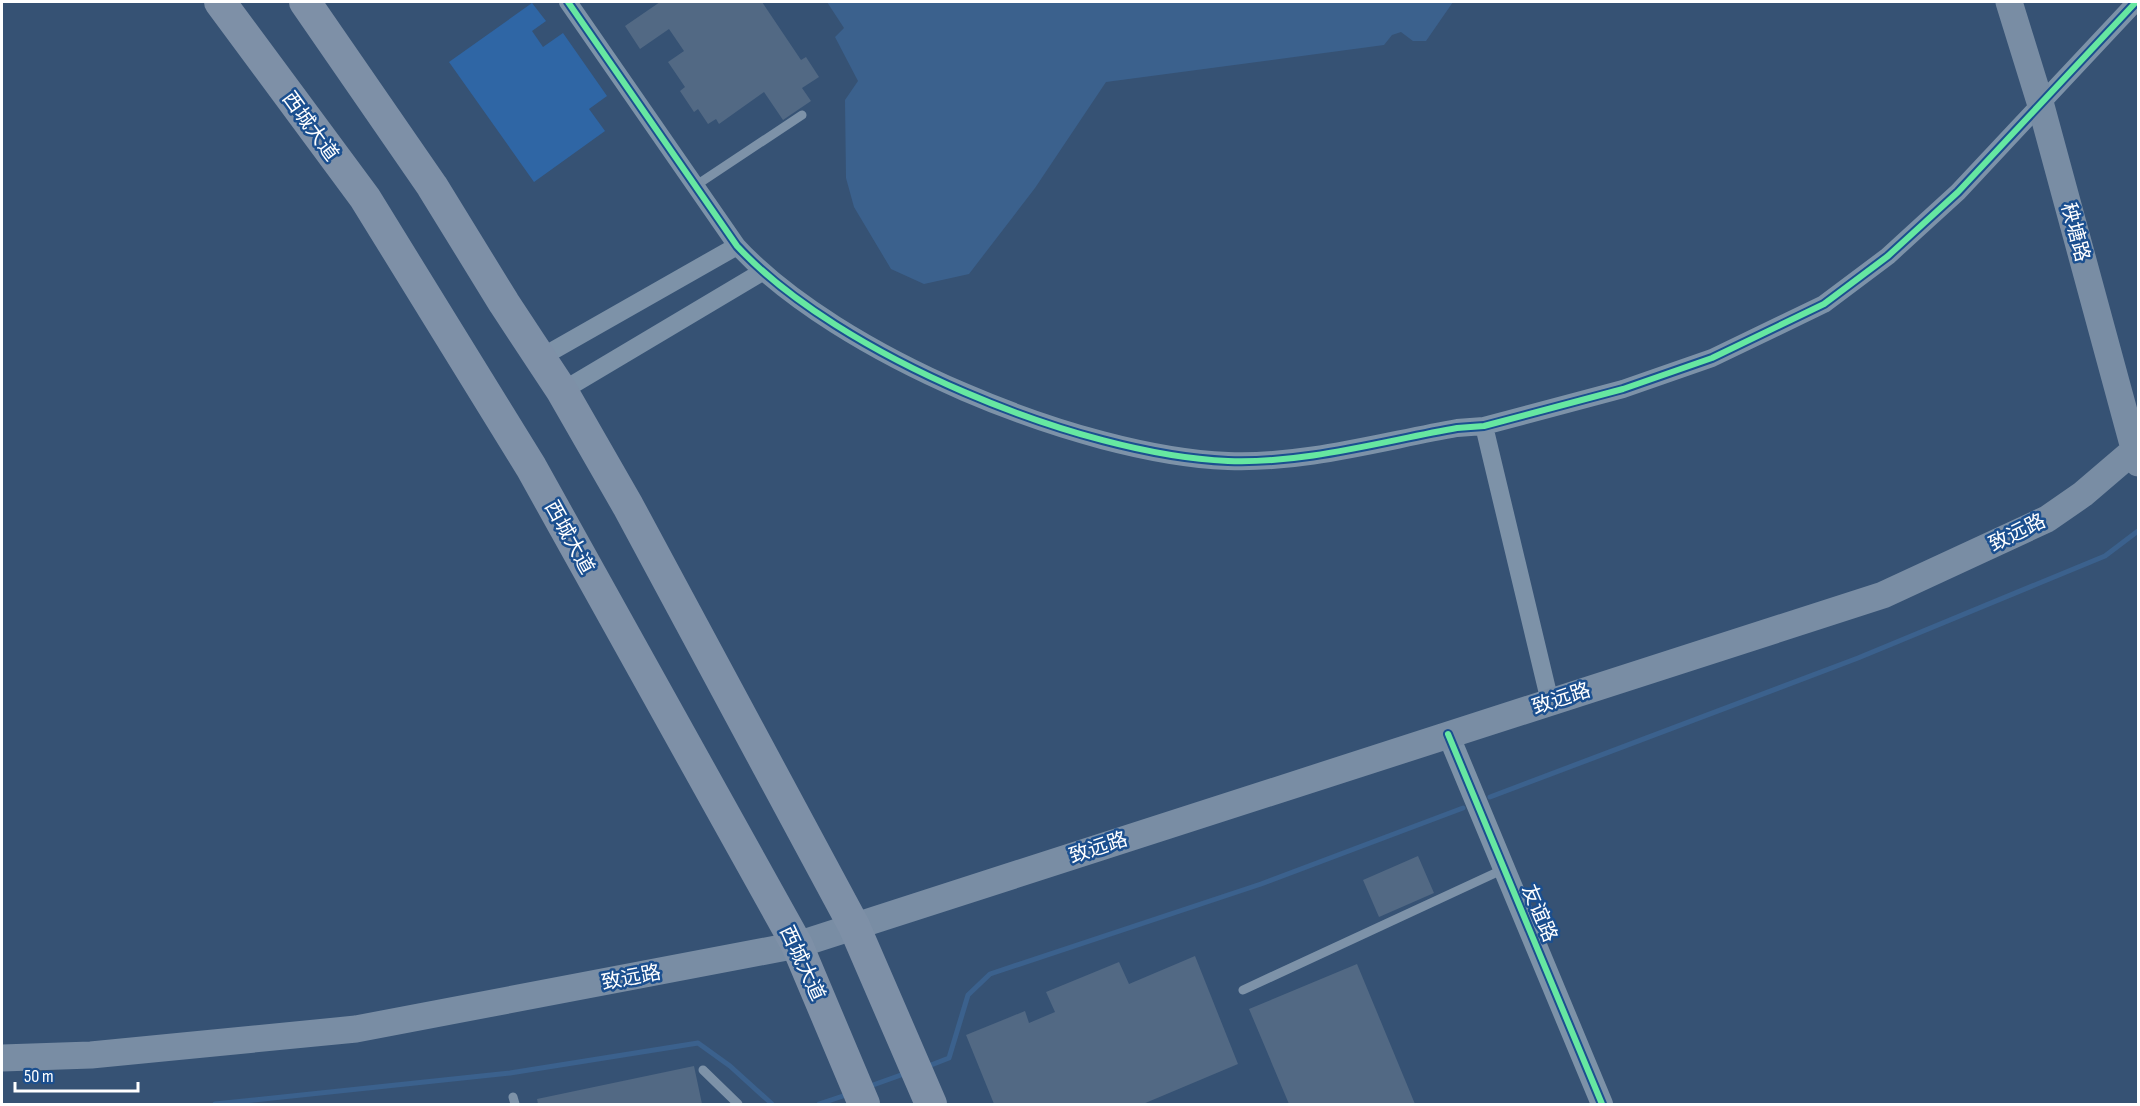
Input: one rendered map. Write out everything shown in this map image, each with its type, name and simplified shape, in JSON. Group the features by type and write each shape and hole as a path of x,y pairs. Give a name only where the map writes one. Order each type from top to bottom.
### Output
{"highway":[{"name":"西城大道","path":"220,2 365,198 531,467 797,945 864,1104"},
{"path":"305,2 432,186 562,391 628,506 854,926 931,1104"}],"main road":[{"name":"秧塘路","path":"2009,2 2040,102 2138,454"},
{"name":"致远路","path":"2,1058 91,1055 356,1029 797,945 1883,595 2047,519 2138,454"}],"street":[{"path":"568,2 737,246 762,272 869,345 964,392 1062,427 1137,449 1180,457 1229,461 1280,459 1457,428 1484,426 1623,388 1712,358 1824,304 1888,256 1958,192 2136,2"},
{"path":"540,358 737,246"},
{"path":"562,391 762,272"},
{"path":"1484,426 1550,702"},
{"name":"友谊路","path":"1448,734 1602,1104"}],"lane":[{"path":"695,186 802,115"},
{"path":"1243,990 1504,869"},
{"path":"703,1070 738,1104"}],"shaded area":[{"path":"827,2 1453,2 1426,41 1413,41 1401,32 1392,35 1384,45 1106,82 1035,188 969,274 924,284 891,269 854,207 846,178 845,100 858,81 835,37 844,28"},
{"path":"532,3 546,21 532,31 543,47 563,33 607,96 589,109 605,131 534,182 449,62"}],"building":[{"path":"660,2 762,2 801,60 806,57 819,77 802,88 811,101 783,120 764,92 719,124 716,119 708,124 698,109 694,112 680,91 685,87 668,62 684,51 669,29 640,49 625,26"},
{"path":"1418,856 1434,893 1379,917 1363,880"},
{"path":"1195,956 1238,1064 1143,1104 994,1104 966,1035 1025,1011 1029,1023 1055,1012 1046,992 1119,962 1129,984"},
{"path":"1357,964 1415,1104 1289,1104 1249,1009"},
{"path":"694,1066 702,1104 538,1104 537,1099"}],"waterway":[{"path":"1490,797 1858,658 2105,556 2138,531"},
{"path":"931,1065 949,1058 968,995 990,974 1261,884 1463,808"},
{"path":"215,1104 510,1073 698,1043 730,1066 772,1104"},
{"path":"873,1085 901,1075"},
{"path":"819,1104 843,1096"}],"cycle path":[{"path":"568,2 737,246 781,286 835,325 897,360 965,392 1034,419 1103,440 1168,455 1228,461 1285,459 1457,428 1484,426 1623,389 1712,358 1824,304 1888,256 1958,192 2136,2"},
{"path":"1448,734 1602,1104"}]}
